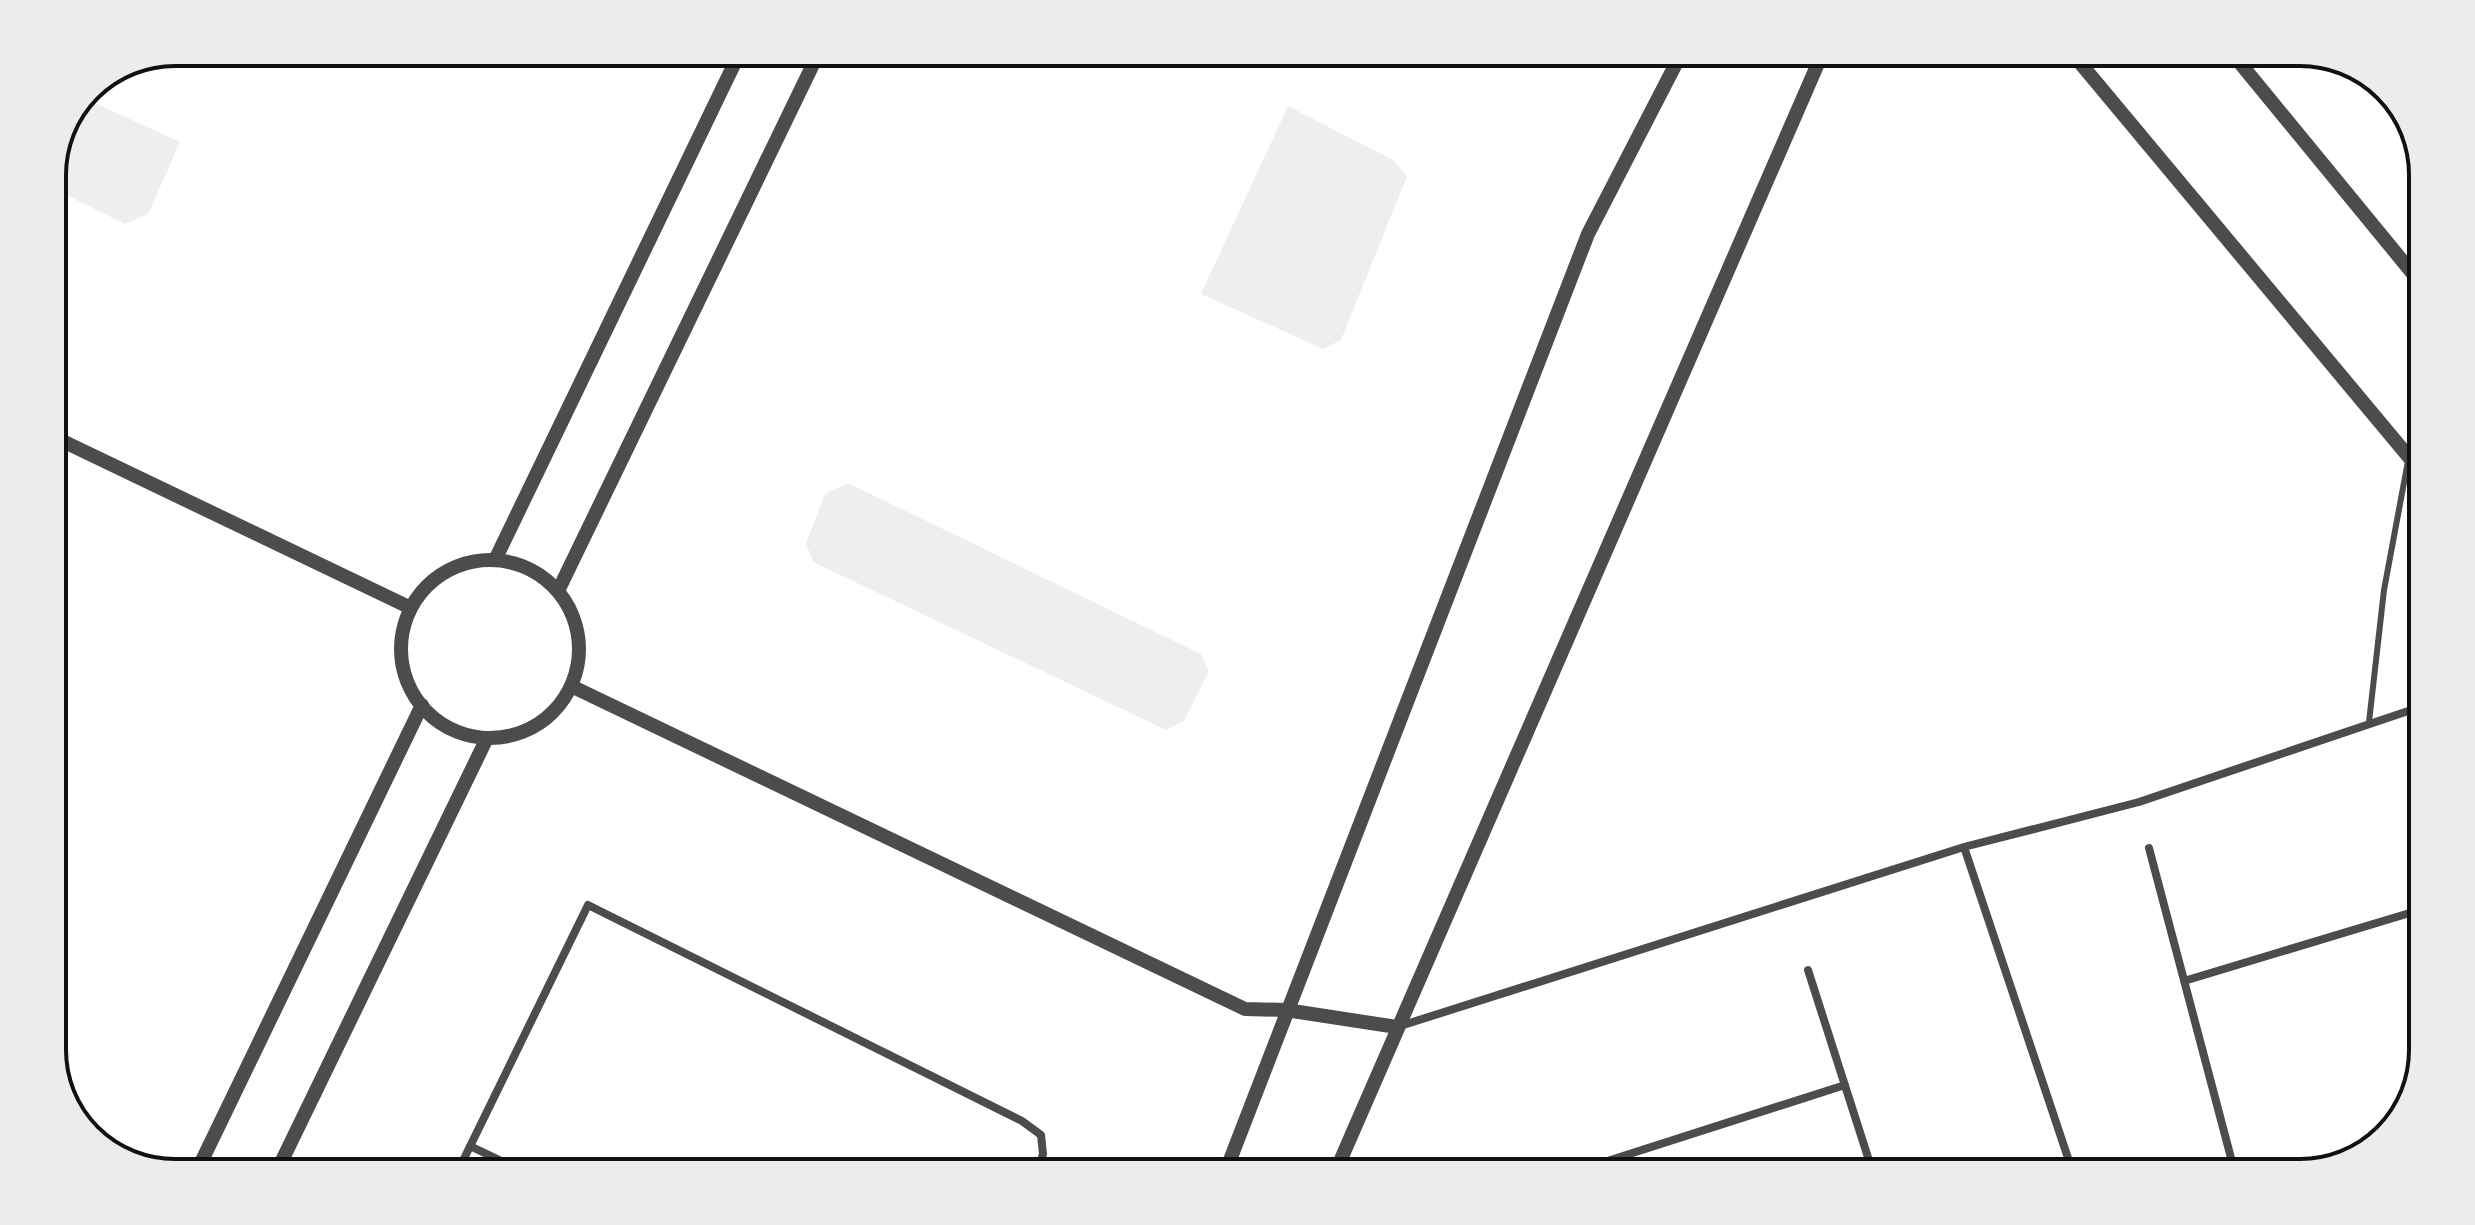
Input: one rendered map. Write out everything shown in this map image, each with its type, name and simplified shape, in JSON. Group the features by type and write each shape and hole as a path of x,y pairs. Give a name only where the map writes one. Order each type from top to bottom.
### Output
{"street":[{"path":"495,560 733,66"},
{"path":"558,591 812,66"},
{"path":"1230,1159 1588,234 1675,66"},
{"path":"1341,1159 1817,66"},
{"path":"2083,66 2408,457"},
{"path":"2242,66 2409,269"},
{"path":"66,443 411,608"},
{"path":"495,560 519,564 540,575 558,591 571,612 579,637 578,662 571,686 557,708 537,725 513,735 487,738 462,733 440,722 422,705 408,683 401,658 402,632 411,608 425,587 445,571 469,562 495,560"},
{"path":"571,686 1245,1009 1286,1010 1397,1027 1964,847 2139,802 2409,710"},
{"path":"203,1159 422,705"},
{"path":"283,1159 487,738"},
{"path":"1964,847 2068,1159"},
{"path":"2149,848 2230,1159"},
{"path":"464,1159 588,905 1022,1121 1041,1135 1041,1159"},
{"path":"2184,981 2409,913"},
{"path":"1808,970 1869,1159"},
{"path":"1614,1159 1845,1085"},
{"path":"470,1146 497,1159"}],"lane":[{"path":"2369,722 2384,590 2408,457"}],"shaded area":[{"path":"94,103 180,142 148,214 125,224 66,195 70,147 77,127"},
{"path":"1288,106 1393,160 1407,176 1341,340 1323,349 1201,294"},
{"path":"848,483 1201,654 1209,671 1184,721 1166,730 813,562 806,543 825,494"}]}
